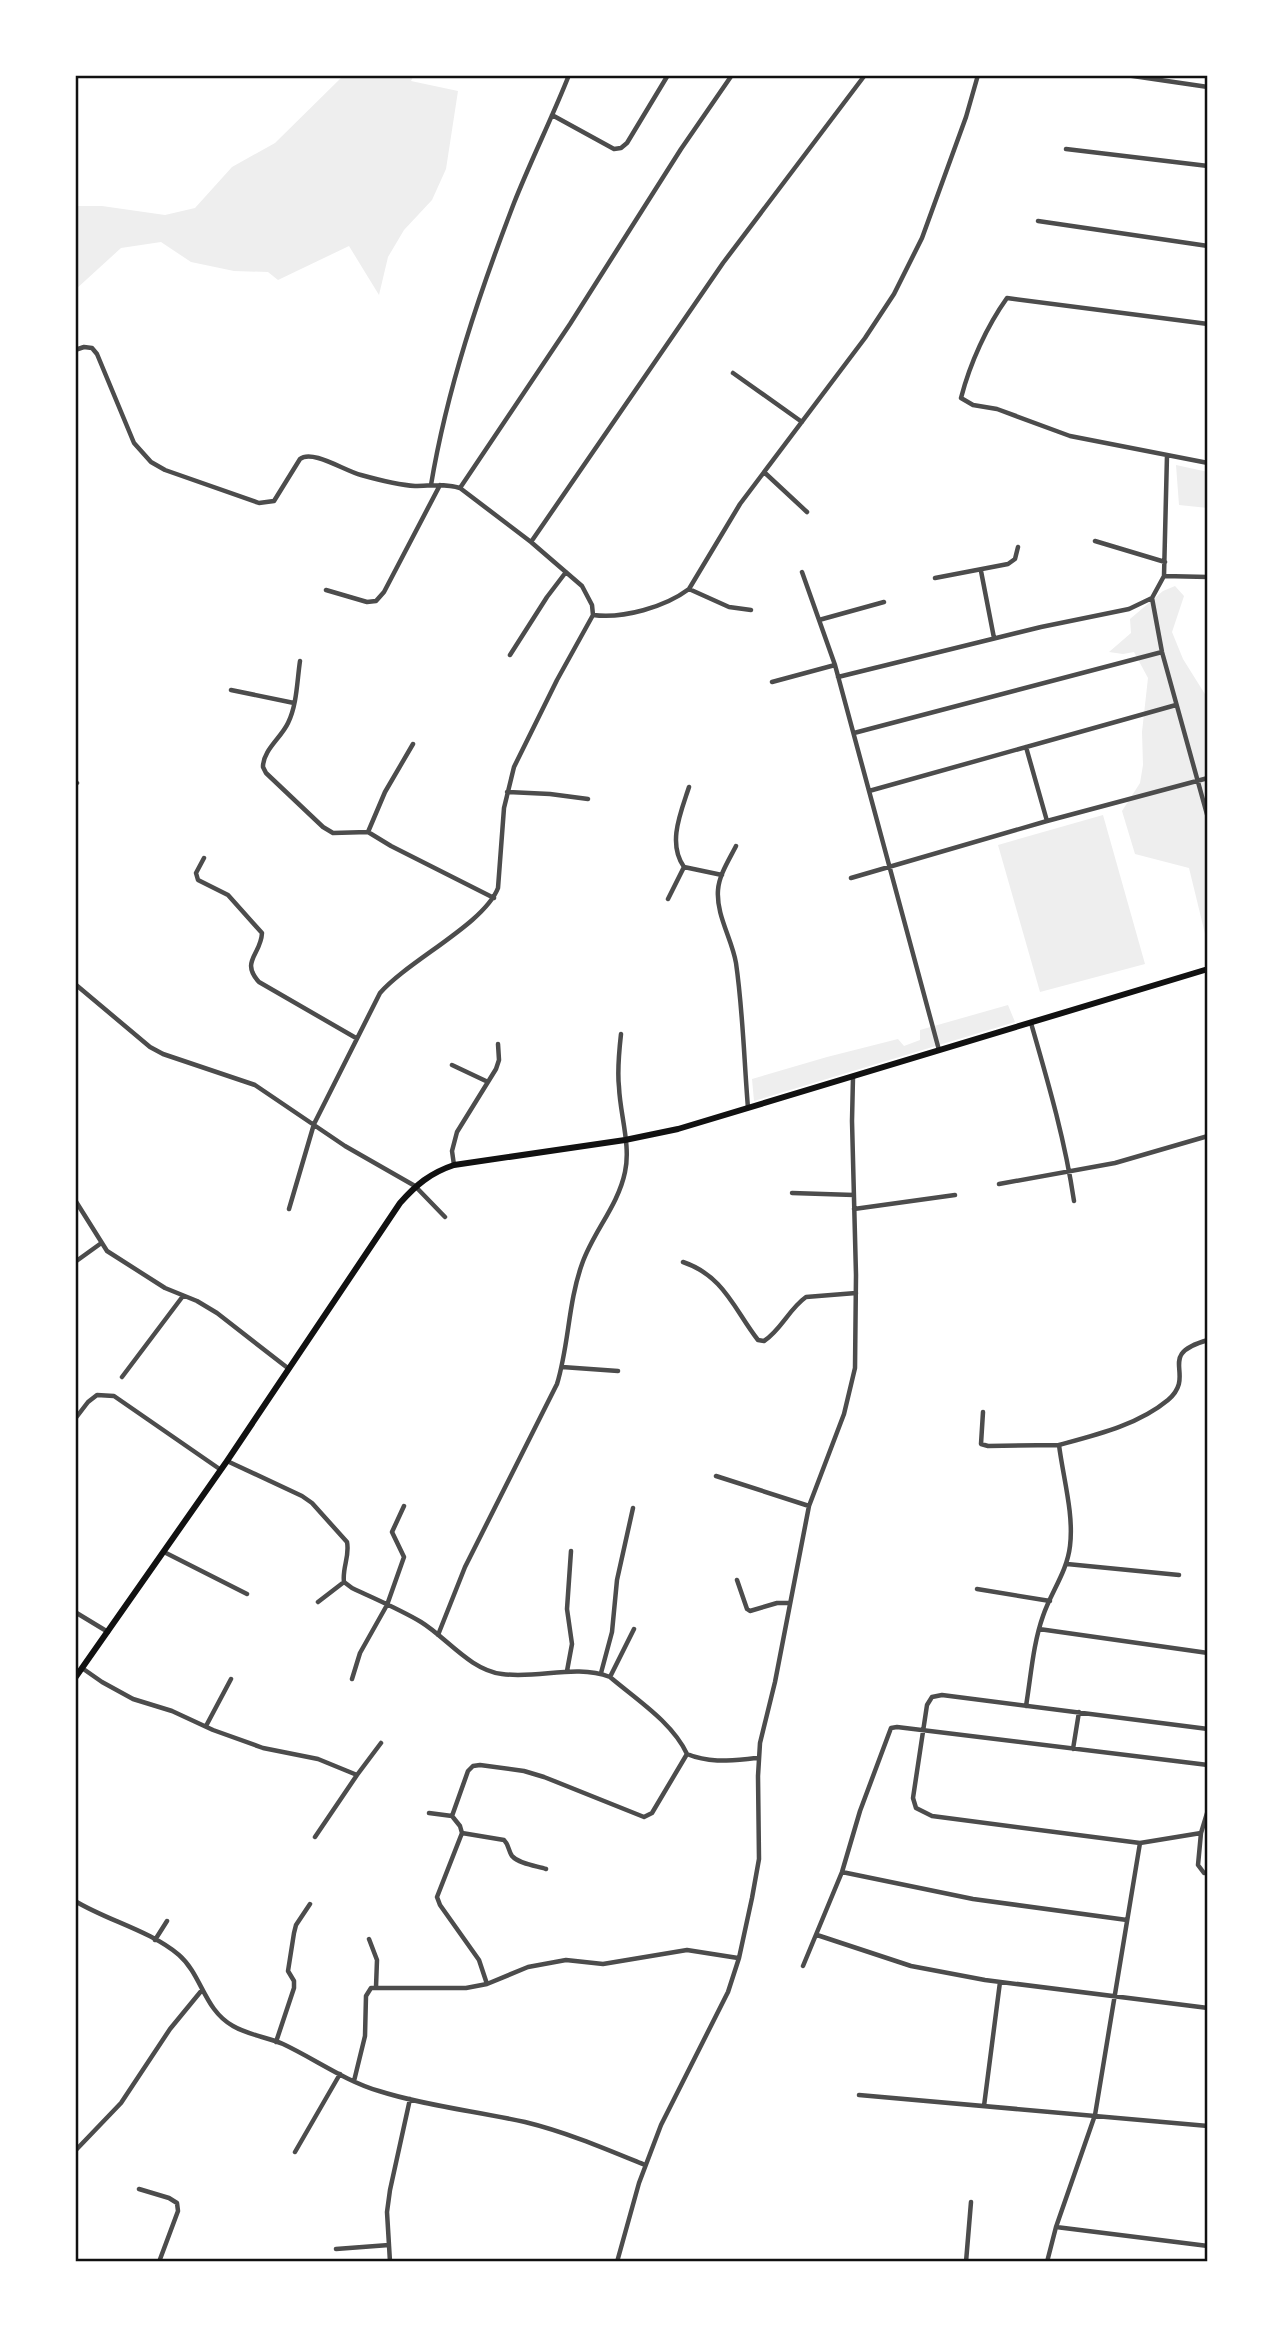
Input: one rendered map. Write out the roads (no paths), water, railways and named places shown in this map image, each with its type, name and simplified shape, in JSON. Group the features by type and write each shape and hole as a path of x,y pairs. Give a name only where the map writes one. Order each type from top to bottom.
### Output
{"main road":[{"path":"75,1678 290,1370 400,1203 428,1176 454,1165 625,1140 678,1129 1208,969"}],"street":[{"path":"431,485 446,411 483,288 515,201 569,75"},
{"path":"552,115 614,149 621,148 627,143 668,75"},
{"path":"460,488 732,75"},
{"path":"531,542 723,263 865,75"},
{"path":"593,615 627,615 678,597 689,589 740,504 865,338 894,294 915,254 966,117 978,75"},
{"path":"1126,75 1208,87"},
{"path":"1066,149 1208,166"},
{"path":"1038,221 1208,246"},
{"path":"1208,324 1007,298 966,376 961,398 973,405 997,409 1070,436 1208,463"},
{"path":"75,350 92,348 97,354 134,443 151,463 165,470 259,503 274,501 305,455 312,455 340,469 378,480 407,485 460,488 531,542 582,586 589,596 593,615 514,767 507,792 498,888 494,898 473,918 391,980 380,993 314,1124 289,1209"},
{"path":"733,373 802,422"},
{"path":"838,677 994,638 1129,609 1152,598 1164,576 1167,455"},
{"path":"764,472 807,512"},
{"path":"326,590 367,602 376,601 384,592 440,485"},
{"path":"1095,541 1165,562"},
{"path":"935,578 1008,565 1015,559 1018,547"},
{"path":"981,570 994,638"},
{"path":"510,655 566,572"},
{"path":"802,572 835,665 939,1051"},
{"path":"1164,576 1208,577"},
{"path":"689,589 729,607 751,610"},
{"path":"1152,598 1162,652 1208,818"},
{"path":"819,620 884,602"},
{"path":"853,733 1162,652"},
{"path":"300,661 294,703 287,725 264,757 262,767 323,827 333,833 368,832 494,898"},
{"path":"772,682 835,665"},
{"path":"231,690 294,703"},
{"path":"869,791 1176,705"},
{"path":"368,832 385,792 413,744"},
{"path":"1026,747 1047,821"},
{"path":"851,878 1208,778"},
{"path":"689,788 675,833 681,862 684,867 722,875"},
{"path":"507,792 588,799"},
{"path":"736,846 722,875 718,898 732,943 736,967 748,1109"},
{"path":"204,858 196,873 198,880 228,895 262,933 262,943 250,964 251,974 259,982 356,1038"},
{"path":"668,899 684,867"},
{"path":"75,985 150,1047 163,1054 255,1084 345,1146 415,1186 445,1217"},
{"path":"1031,1023 1052,1097 1074,1201"},
{"path":"438,1635 465,1567 557,1384 573,1294 588,1247 609,1212 626,1172 618,1087 621,1034"},
{"path":"454,1165 452,1151 457,1132 499,1060 498,1044"},
{"path":"452,1065 488,1082"},
{"path":"617,2262 645,2165 661,2125 718,2017 739,1958 759,1859 758,1758 809,1506 850,1397 857,1353 853,1077"},
{"path":"999,1184 1115,1163 1208,1136"},
{"path":"792,1193 854,1195"},
{"path":"854,1209 955,1195"},
{"path":"75,1200 100,1244 107,1251 150,1279 217,1313 290,1370"},
{"path":"75,1262 100,1244"},
{"path":"683,1262 699,1268 724,1290 758,1340 764,1342 772,1337 806,1297 856,1293"},
{"path":"122,1377 183,1296"},
{"path":"984,1412 981,1444 988,1446 1059,1445 1099,1434 1132,1421 1167,1401 1176,1392 1180,1380 1179,1357 1182,1351 1208,1340"},
{"path":"562,1367 618,1371"},
{"path":"75,1419 97,1395 114,1396 221,1470"},
{"path":"1026,1706 1039,1629 1067,1564 1070,1543 1059,1445"},
{"path":"227,1461 312,1503 347,1542 344,1582"},
{"path":"716,1476 809,1506"},
{"path":"352,1679 359,1653 387,1605 404,1558 392,1532 404,1506"},
{"path":"601,1673 612,1632 617,1580 633,1508"},
{"path":"567,1671 572,1644 567,1609 571,1551"},
{"path":"164,1552 247,1594"},
{"path":"1067,1564 1179,1575"},
{"path":"737,1580 744,1605 750,1611 777,1603 790,1603"},
{"path":"318,1602 344,1582"},
{"path":"344,1582 422,1623 477,1664 494,1672 601,1673 610,1677 671,1730 687,1754 720,1762 758,1758"},
{"path":"977,1589 1049,1601"},
{"path":"75,1612 108,1632"},
{"path":"610,1677 634,1629"},
{"path":"1039,1629 1208,1653"},
{"path":"82,1668 133,1699 172,1711 263,1748 318,1759 357,1775"},
{"path":"206,1726 231,1678"},
{"path":"1201,1833 1140,1843 932,1816 916,1808 913,1798 927,1705 932,1698 942,1695 1208,1729"},
{"path":"1073,1749 1079,1713"},
{"path":"803,1966 842,1872 886,1736 891,1728 1208,1765"},
{"path":"315,1837 380,1743"},
{"path":"452,1816 468,1770 480,1765 544,1777 649,1817 687,1754"},
{"path":"1208,1810 1201,1833 1198,1865 1203,1872 1208,1873"},
{"path":"429,1813 452,1816 460,1826 462,1833 437,1897 479,1960 487,1984"},
{"path":"462,1833 504,1840 511,1855 547,1869"},
{"path":"1047,2262 1056,2227 1095,2115 1140,1843"},
{"path":"842,1872 973,1899 1127,1920"},
{"path":"75,1900 155,1940 180,1956 208,2001 225,2021 234,2027 276,2042 375,2090 527,2123 578,2138 645,2165"},
{"path":"276,2042 294,1988 294,1981 288,1971 294,1933 296,1925 310,1905"},
{"path":"155,1940 167,1921"},
{"path":"817,1935 911,1966 1000,1982 1208,2008"},
{"path":"369,1939 377,1960 376,1987"},
{"path":"354,2081 365,2036 367,1991 376,1987 466,1987 487,1984 528,1967 559,1961 603,1964 687,1950 739,1958"},
{"path":"984,2106 1000,1982"},
{"path":"75,2151 121,2104 170,2029 202,1990"},
{"path":"295,2152 340,2074"},
{"path":"859,2095 1208,2126"},
{"path":"390,2262 387,2213 410,2099"},
{"path":"139,2189 177,2203 178,2211 159,2262"},
{"path":"966,2262 971,2202"},
{"path":"1056,2227 1208,2246"},
{"path":"336,2249 389,2245"}]}
